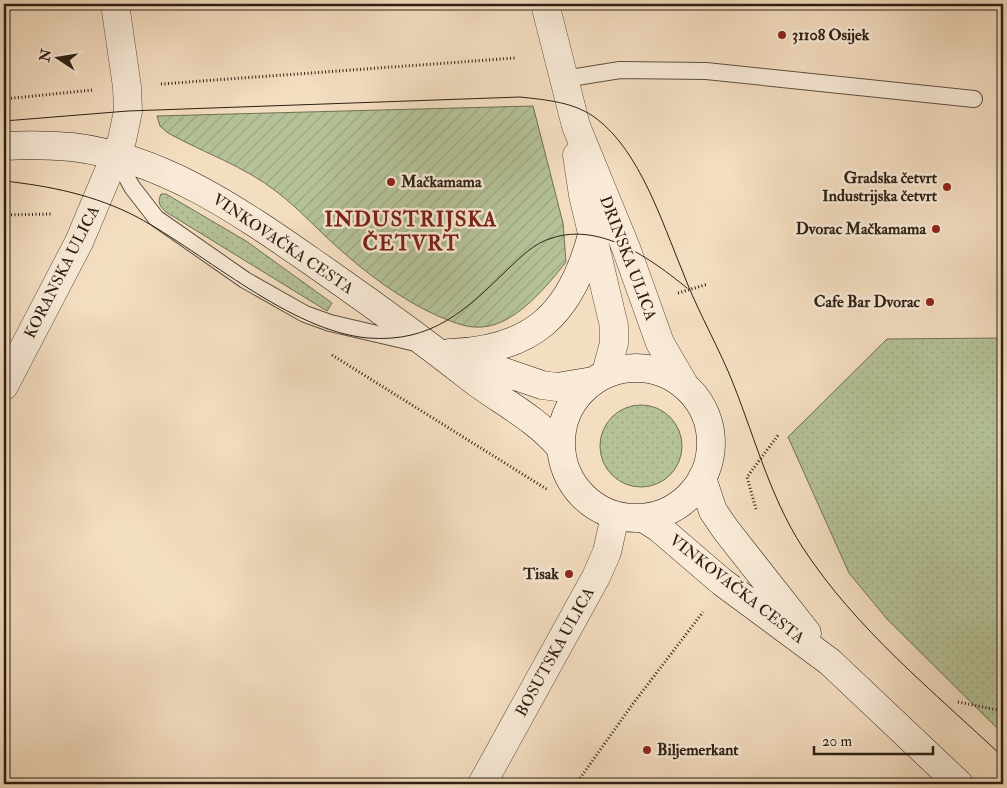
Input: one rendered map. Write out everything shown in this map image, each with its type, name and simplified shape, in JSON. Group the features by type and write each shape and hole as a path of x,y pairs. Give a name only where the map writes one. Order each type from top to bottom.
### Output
{"main road":[{"name":"KORANSKA ULICA","path":"4,386 80,242 116,158 128,111 127,87 115,4"},
{"name":"DRINSKA ULICA","path":"545,4 576,126 626,248 660,343 685,386"},
{"name":"DRINSKA ULICA","path":"576,126 583,195 614,326 614,343 600,377"},
{"name":"VINKOVAČKA CESTA","path":"4,146 74,148 116,158 182,181 224,202 442,350 487,390 548,432 560,447"},
{"path":"442,350 499,346 520,339 536,330 556,312 573,287 585,262 592,235"},
{"name":"VINKOVAČKA CESTA","path":"442,350 542,385 557,387 600,377"},
{"path":"639,368 656,370 685,386 698,402 707,420 710,439 708,459 702,478 691,494 677,505 660,514 643,518 615,516 594,506 577,490 566,470 560,447 564,422 574,399 600,377 639,368"},
{"name":"VINKOVAČKA CESTA","path":"702,478 713,511 830,662"},
{"name":"BOSUTSKA ULICA","path":"482,784 596,577 607,552 615,516"},
{"name":"VINKOVAČKA CESTA","path":"643,518 659,528 722,582 830,662 959,784"}],"lane":[{"path":"564,79 620,70 706,71 974,99"},
{"path":"116,158 132,187 156,218 245,280 287,305 330,323 442,350"}],"path":[{"path":"4,99 127,87 515,58"},
{"path":"744,553 761,527 747,477 779,434"},
{"path":"576,784 632,704 693,627 722,582"},
{"path":"958,702 1003,711"}],"green space":[{"path":"533,106 563,223 566,262 542,291 522,309 500,322 482,327 463,325 450,321 397,294 347,256 277,192 238,167 168,133 160,126 157,116"},
{"path":"161,194 166,194 246,241 332,303 327,311 166,212 160,204"},
{"path":"1003,338 1003,734 887,619 849,573 788,437 887,339"},
{"path":"641,405 657,408 670,417 679,430 682,446 679,462 670,475 657,484 641,487 625,484 612,475 603,462 600,446 603,430 612,417 625,408"}],"tram line":[{"path":"4,121 128,111 520,97 570,105 588,113 612,133 626,150 648,189 693,296 728,371 770,484 803,548 824,578 871,632 1003,757"},
{"path":"4,181 89,197 121,209 164,233 249,289 279,306 309,321 339,332 368,338 391,338 411,335 446,321 477,298 534,247 545,240 570,234 589,235 607,239 624,246 658,266 687,288"}],"place":[{"name":"31108 Osijek","path":"782,35"},
{"name":"Mačkamama","path":"391,182"},
{"name":"Gradska četvrt Industrijska četvrt","path":"947,187"},
{"name":"Dvorac Mačkamama","path":"936,229"},
{"name":"Cafe Bar Dvorac","path":"930,302"},
{"name":"Tisak","path":"569,574"},
{"name":"Biljemerkant","path":"647,750"}],"district":[{"name":"INDUSTRIJSKA ČETVRT","path":"411,231"}]}
